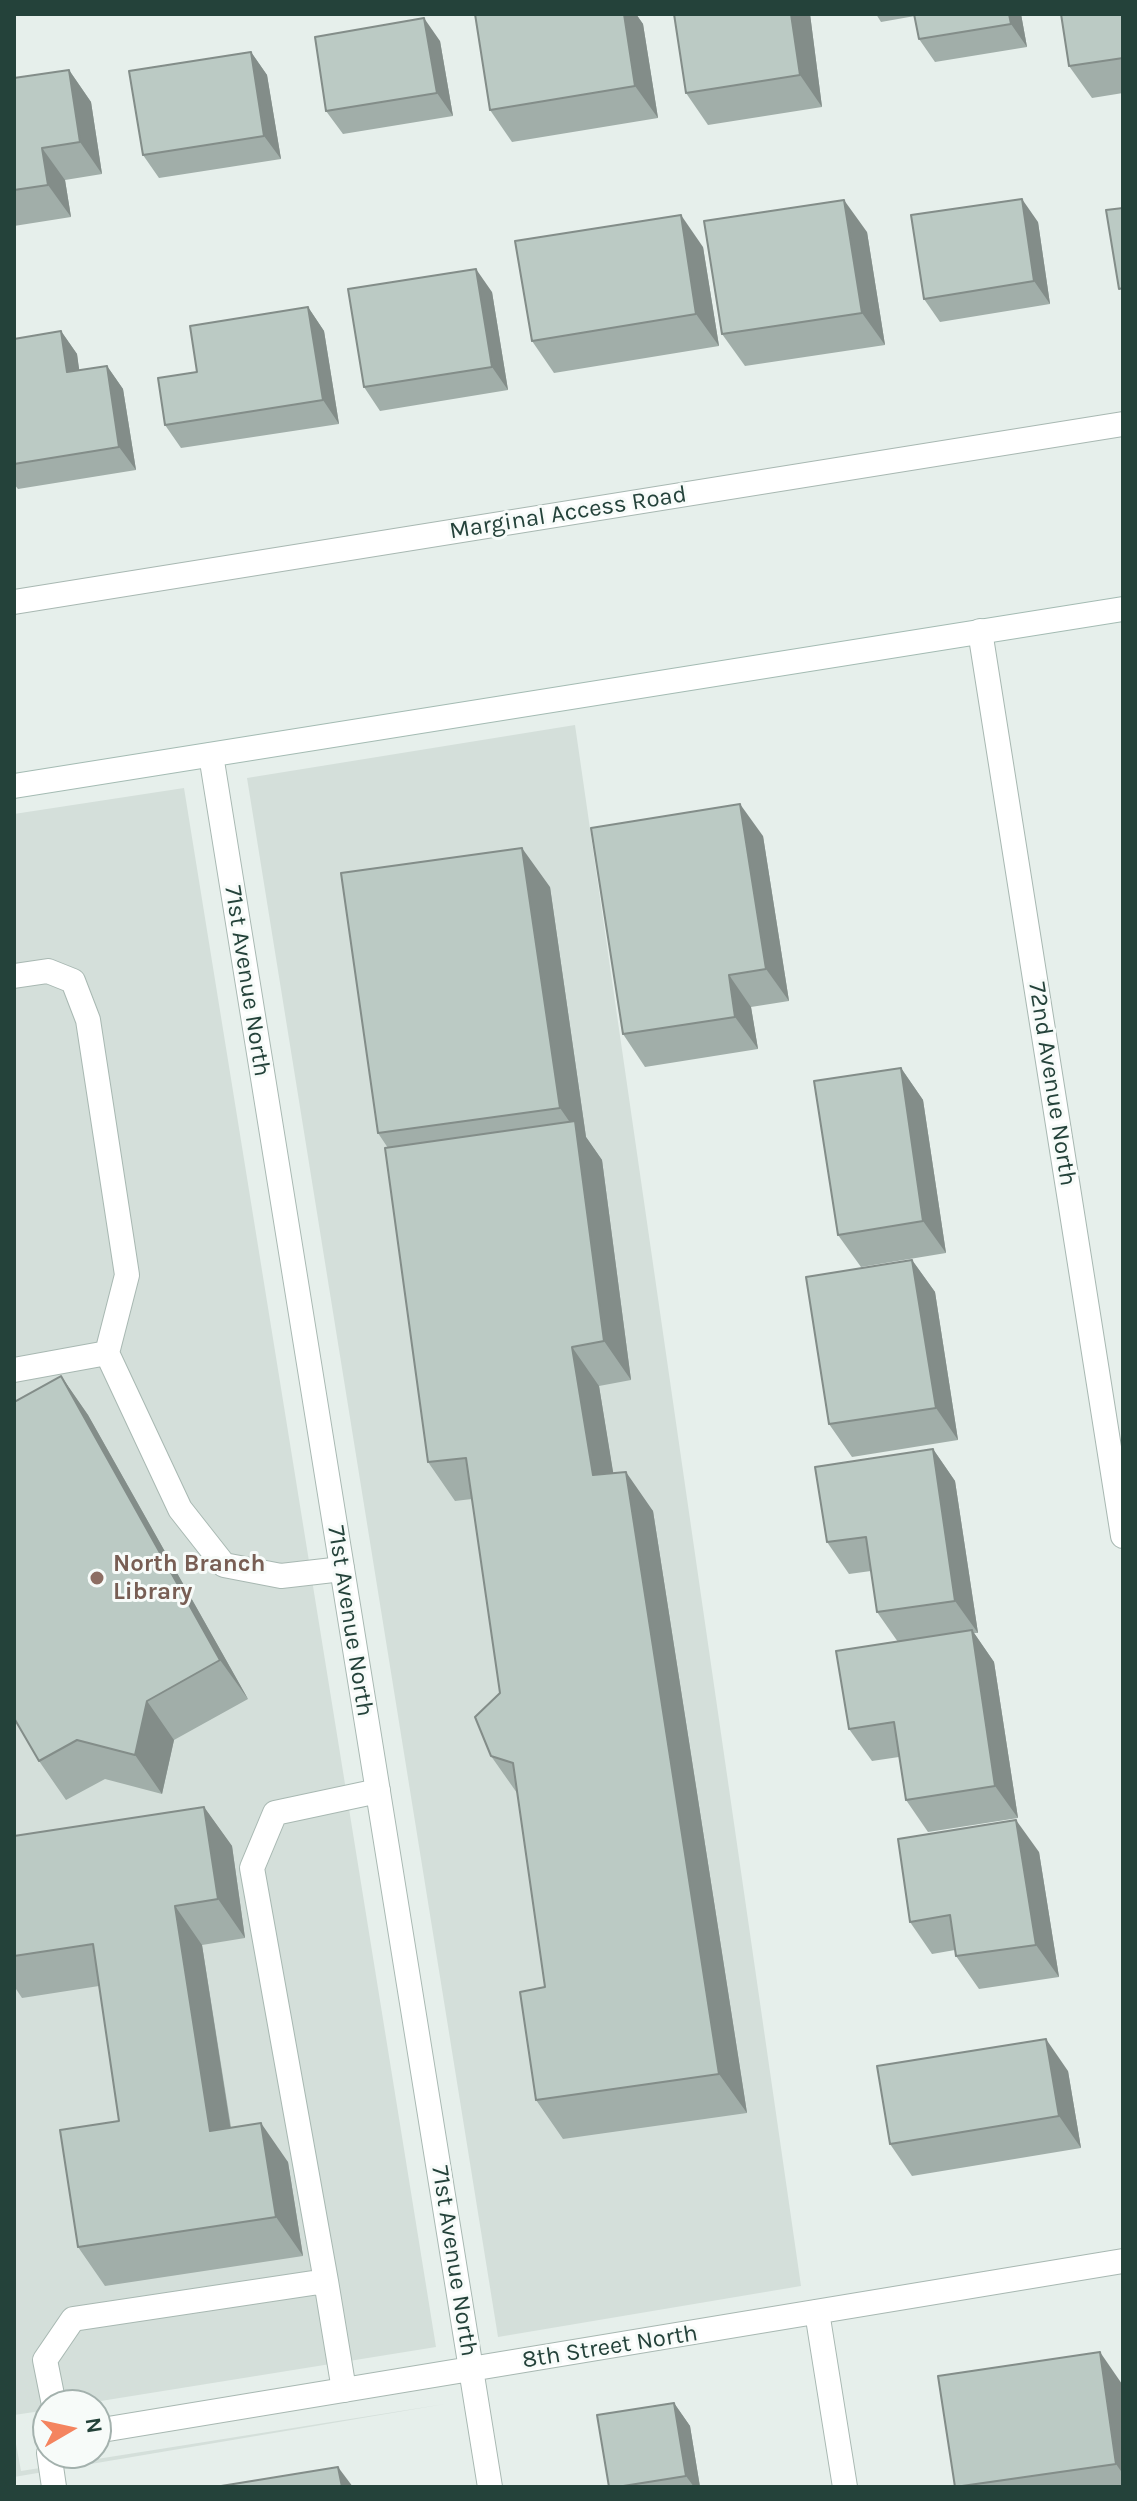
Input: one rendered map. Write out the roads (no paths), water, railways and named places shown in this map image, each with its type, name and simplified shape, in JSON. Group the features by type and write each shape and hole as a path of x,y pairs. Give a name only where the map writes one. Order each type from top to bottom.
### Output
{"street":[{"name":"Marginal Access Road","path":"14,602 1123,424"},
{"path":"14,786 1123,609"},
{"name":"72nd Avenue North","path":"980,631 1123,1536"},
{"name":"71st Avenue North","path":"211,755 490,2487"},
{"path":"14,976 48,971 73,981 88,1020 127,1275 107,1353 180,1509 224,1565 281,1576 342,1569"},
{"path":"14,1370 107,1353"},
{"path":"344,2390 252,1868 275,1813 378,1791"},
{"name":"8th Street North","path":"112,2428 1123,2261"},
{"path":"51,2389 45,2360 73,2319 326,2281"},
{"path":"817,2312 845,2487"}],"place":[{"name":"North Branch Library","path":"97,1578"}]}
